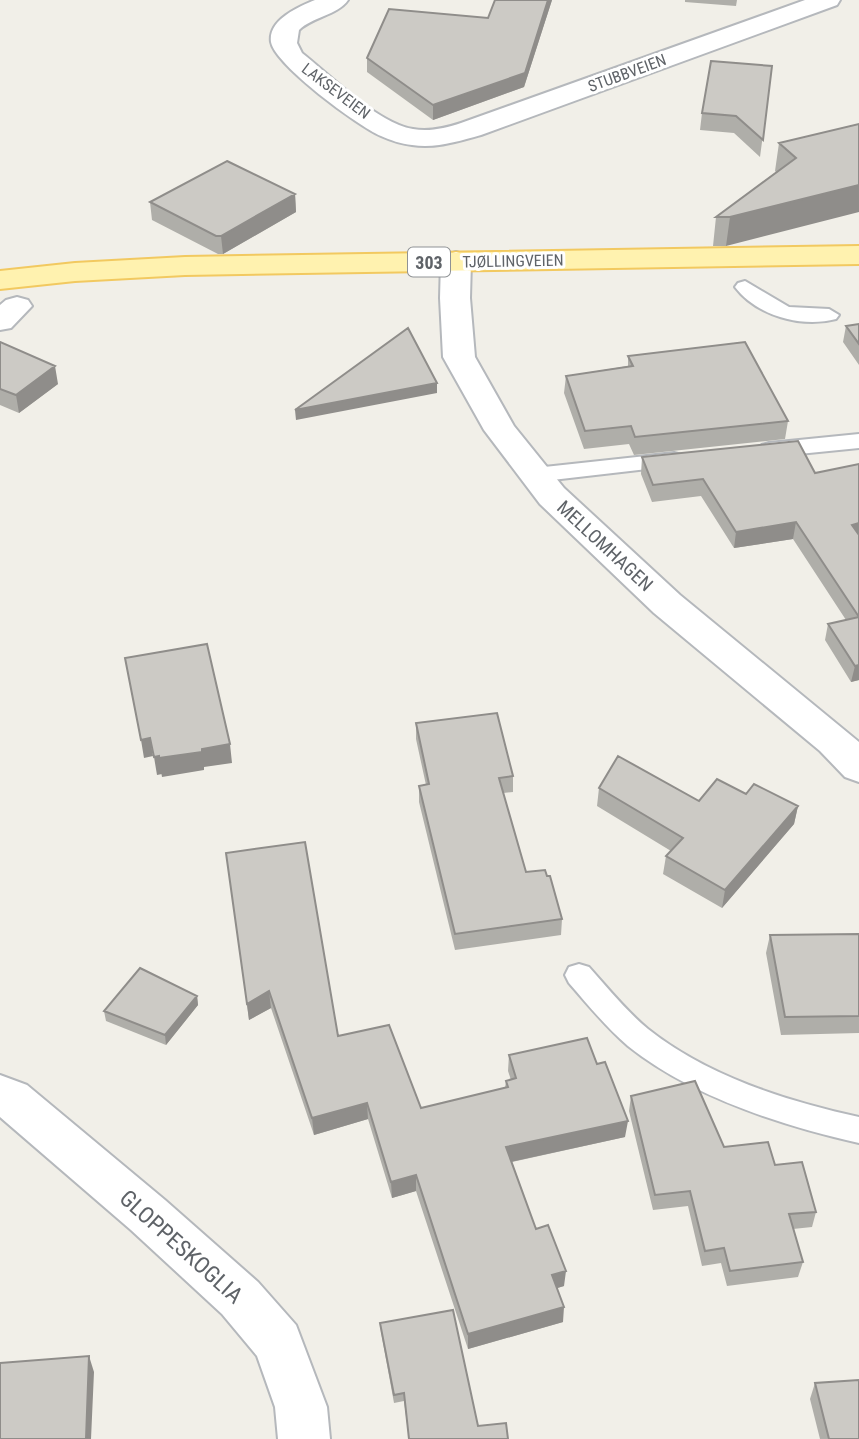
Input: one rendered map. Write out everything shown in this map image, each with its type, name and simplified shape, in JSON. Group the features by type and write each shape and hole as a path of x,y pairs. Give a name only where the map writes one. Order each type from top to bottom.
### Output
{"main road":[{"name":"TJØLLINGVEIEN","path":"0,280 75,272 185,266 859,255"}],"street":[{"name":"LAKSEVEIEN","path":"336,0 294,21 285,33 284,43 292,58 383,127 404,135 424,137"},
{"name":"STUBBVEIEN","path":"424,137 471,129 828,0"},
{"name":"MELLOMHAGEN","path":"456,261 455,298 459,357 499,429 552,496 667,604 851,747"},
{"name":"GLOPPESKOGLIA","path":"0,1096 11,1099 240,1298 278,1342 301,1407 303,1439"}],"lane":[{"path":"745,287 765,306 780,313 829,316"},
{"path":"750,452 859,441"},
{"path":"535,475 695,458"},
{"path":"579,975 613,1014 646,1043 698,1073 772,1104 859,1130"}],"building":[{"path":"495,0 548,0 525,73 433,105 367,58 389,9 488,18"},
{"path":"711,61 772,66 763,140 736,116 702,113"},
{"path":"859,124 859,185 730,217 716,217 796,158 779,143"},
{"path":"227,161 295,194 221,236 216,236 150,202"},
{"path":"859,324 859,344 846,326"},
{"path":"408,328 437,383 295,410"},
{"path":"0,342 55,366 16,395 0,389"},
{"path":"745,342 788,421 635,437 631,426 585,431 566,376 633,366 628,356"},
{"path":"798,441 815,473 859,464 859,523 852,525 859,535 859,617 796,522 736,532 703,479 653,485 642,457"},
{"path":"859,617 859,665 855,666 828,624"},
{"path":"207,644 230,744 202,749 202,752 154,757 150,738 141,740 125,658"},
{"path":"497,713 513,776 499,778 526,872 545,870 547,876 550,876 562,919 455,934 419,786 429,784 416,723"},
{"path":"618,756 699,801 717,779 746,794 754,784 798,806 725,890 666,856 683,838 599,788"},
{"path":"305,842 338,1036 389,1025 421,1108 508,1087 506,1081 516,1078 509,1055 587,1038 597,1064 605,1062 628,1121 506,1147 536,1229 548,1225 566,1271 552,1275 564,1307 468,1334 416,1175 391,1182 367,1103 312,1118 269,991 247,1004 226,853"},
{"path":"859,934 859,1016 785,1017 770,935"},
{"path":"140,968 197,996 165,1035 104,1011"},
{"path":"695,1081 724,1147 768,1142 775,1165 802,1162 816,1212 789,1214 803,1262 730,1271 724,1248 705,1251 690,1191 655,1195 631,1096"},
{"path":"453,1310 478,1426 506,1423 508,1439 409,1439 404,1393 394,1395 380,1323"},
{"path":"89,1356 86,1439 0,1439 0,1363"},
{"path":"859,1380 859,1439 829,1439 815,1383"}]}
